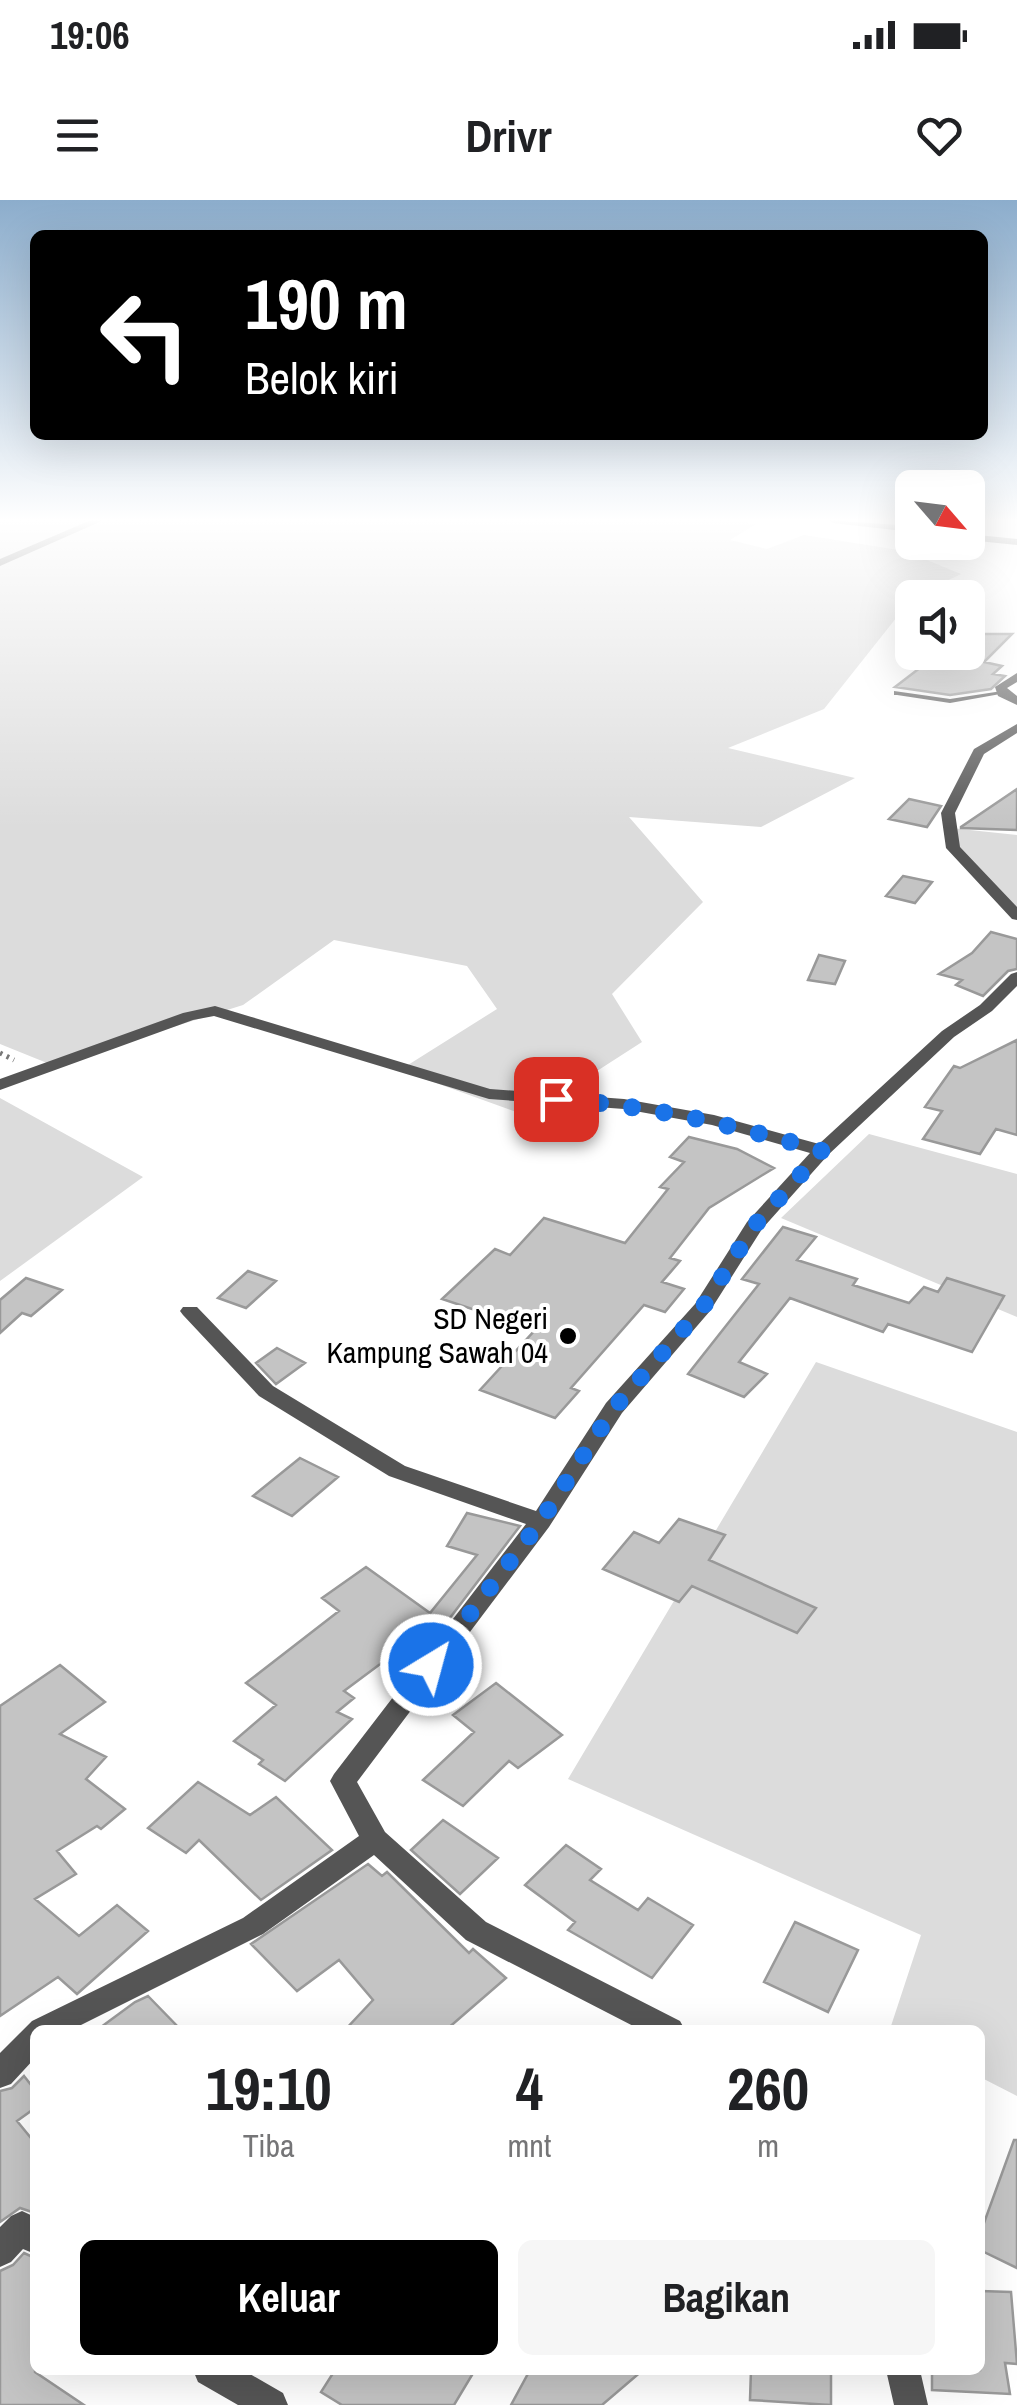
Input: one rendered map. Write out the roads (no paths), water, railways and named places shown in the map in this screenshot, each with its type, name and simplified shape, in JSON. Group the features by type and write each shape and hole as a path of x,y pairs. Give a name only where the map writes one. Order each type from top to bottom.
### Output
{"street":[{"path":"1017,677 1001,687 1002,693 1017,701"},
{"path":"1017,728 979,752 948,813 952,848 1017,916"},
{"path":"660,2025 476,1931 375,1840 343,1780 541,1521 614,1408 703,1307 754,1226 822,1151 948,1034 986,1008 1017,976"},
{"path":"0,1085 189,1016 215,1011 488,1094 642,1107 714,1120 822,1151"},
{"path":"190,1311 266,1392 397,1471 541,1521"},
{"path":"52,2025 253,1926 375,1840"},
{"path":"0,2074 30,2043"},
{"path":"0,2251 22,2227 30,2234"},
{"path":"219,2375 272,2405"},
{"path":"904,2375 912,2405"}],"lane":[{"path":"897,693 950,701 1002,693"}],"place":[{"name":"SD Negeri Kampung Sawah 04","path":"568,1336"}]}
